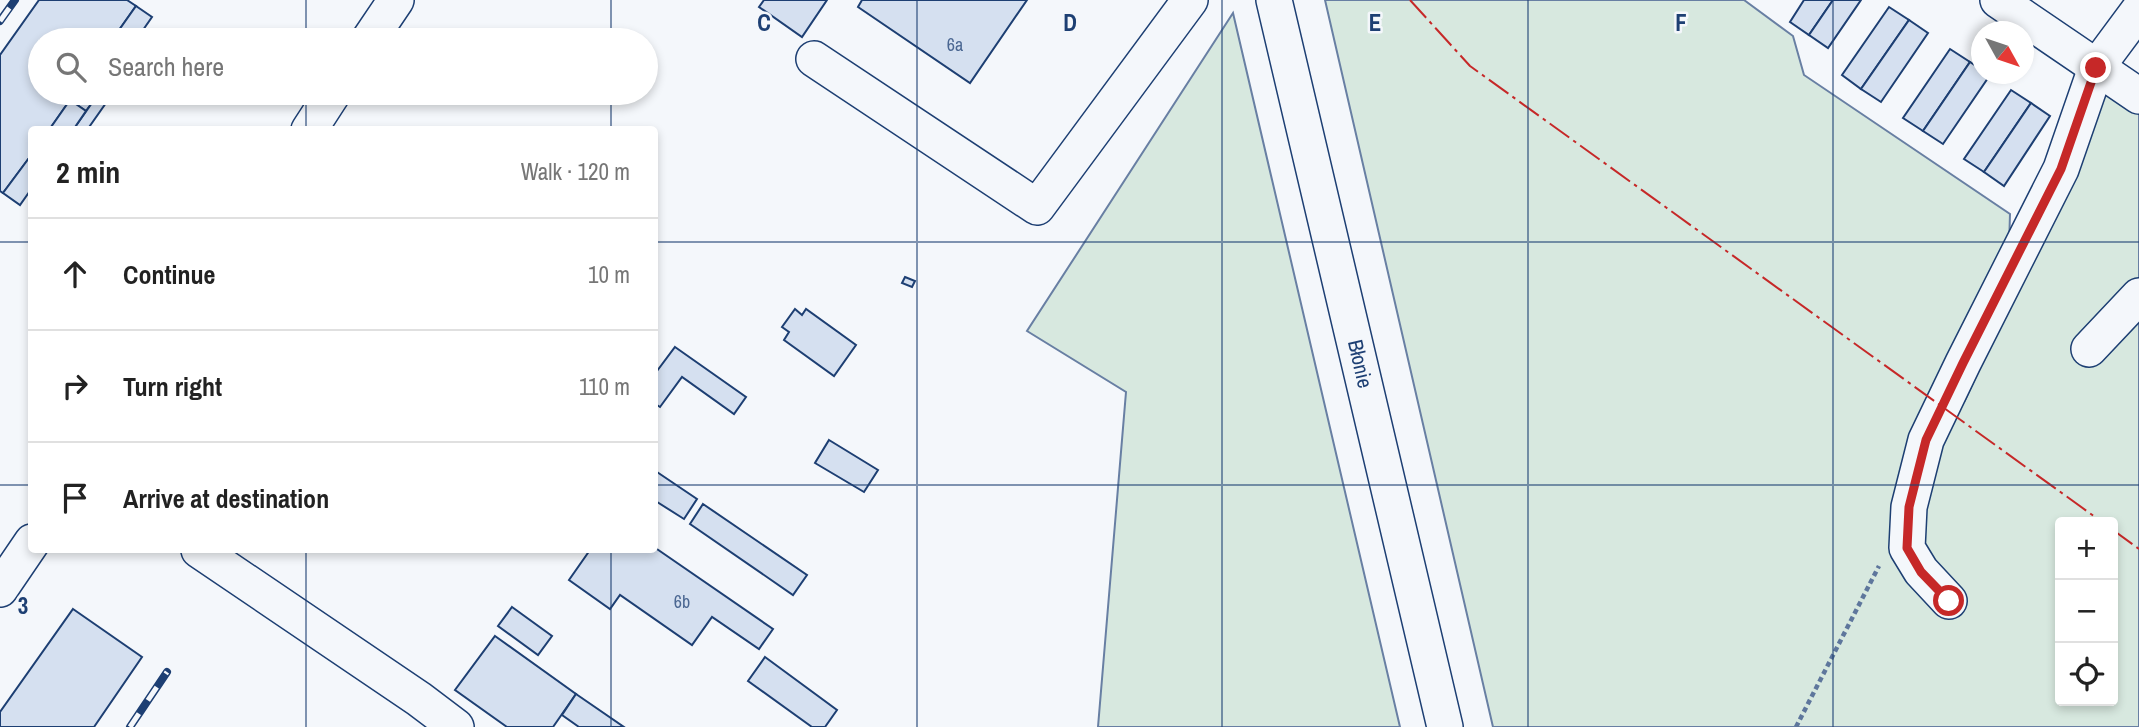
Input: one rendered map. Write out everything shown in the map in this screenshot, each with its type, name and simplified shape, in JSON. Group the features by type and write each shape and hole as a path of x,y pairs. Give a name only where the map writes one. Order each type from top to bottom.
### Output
{"street":[{"path":"377,28 396,0"},
{"path":"814,59 1037,207 1190,0"},
{"name":"Błonie","path":"1274,0 1445,727"},
{"path":"1998,0 2139,96"},
{"path":"1949,601 1921,572 1907,548 1909,507 1926,440 2061,169 2096,68 2139,10"},
{"path":"312,126 325,105"},
{"path":"2089,349 2139,296"},
{"path":"0,589 28,548"},
{"path":"204,553 456,727"}],"path":[{"path":"1796,727 1884,556"}],"shaded area":[{"path":"1325,0 1744,0 1793,36 1804,75 2010,214 2009,247 1940,378 1965,400 2048,221 2104,88 2139,113 2139,727 1493,727"},
{"path":"1233,13 1400,727 1098,727 1126,392 1027,331"}],"building":[{"path":"39,0 127,0 136,6 120,28 28,28 28,105 67,105 52,126 28,126 28,159 3,193 0,191 0,55"},
{"path":"764,0 827,0 802,37 759,7"},
{"path":"862,0 1027,0 970,83 858,7"},
{"path":"1804,0 1833,0 1809,35 1790,22"},
{"path":"1833,0 1861,0 1828,48 1809,35"},
{"path":"136,6 152,17 144,28 120,28"},
{"path":"1889,7 1909,20 1861,89 1842,75"},
{"path":"1909,20 1928,33 1881,102 1861,89"},
{"path":"1950,49 1970,62 1923,131 1903,118"},
{"path":"1971,63 1971,84 1984,84 1943,144 1923,131"},
{"path":"2011,90 2031,103 1984,172 1964,159"},
{"path":"2031,103 2050,116 2004,186 1984,172"},
{"path":"66,105 77,105 86,111 76,126 52,126"},
{"path":"77,105 90,105 86,111"},
{"path":"91,105 105,105 90,126 76,126"},
{"path":"28,159 28,194 20,205 3,193"},
{"path":"905,277 915,281 912,287 902,283"},
{"path":"795,309 802,315 806,309 856,345 834,376 784,340 789,332 782,327"},
{"path":"675,347 746,397 734,414 682,377 660,407 658,370"},
{"path":"829,440 878,470 864,492 815,463"},
{"path":"658,473 697,499 684,519 658,503"},
{"path":"703,504 807,575 793,595 690,524"},
{"path":"658,550 773,629 759,649 712,617 692,645 620,595 610,609 569,580 588,553 658,553"},
{"path":"512,607 552,636 538,655 498,626"},
{"path":"73,609 142,657 94,727 0,727 0,712"},
{"path":"495,636 576,694 553,727 507,727 455,690"},
{"path":"765,657 837,710 825,727 812,727 748,681"},
{"path":"576,694 624,727 579,727 562,715"}],"railway":[{"path":"0,21 15,0"},
{"path":"130,727 167,672"}],"power":[{"path":"1410,0 1470,66 2095,517"},
{"path":"2118,534 2139,549"}],"route":[{"path":"1949,601 1921,572 1907,548 1909,507 1926,440 2061,169 2096,68"}]}
